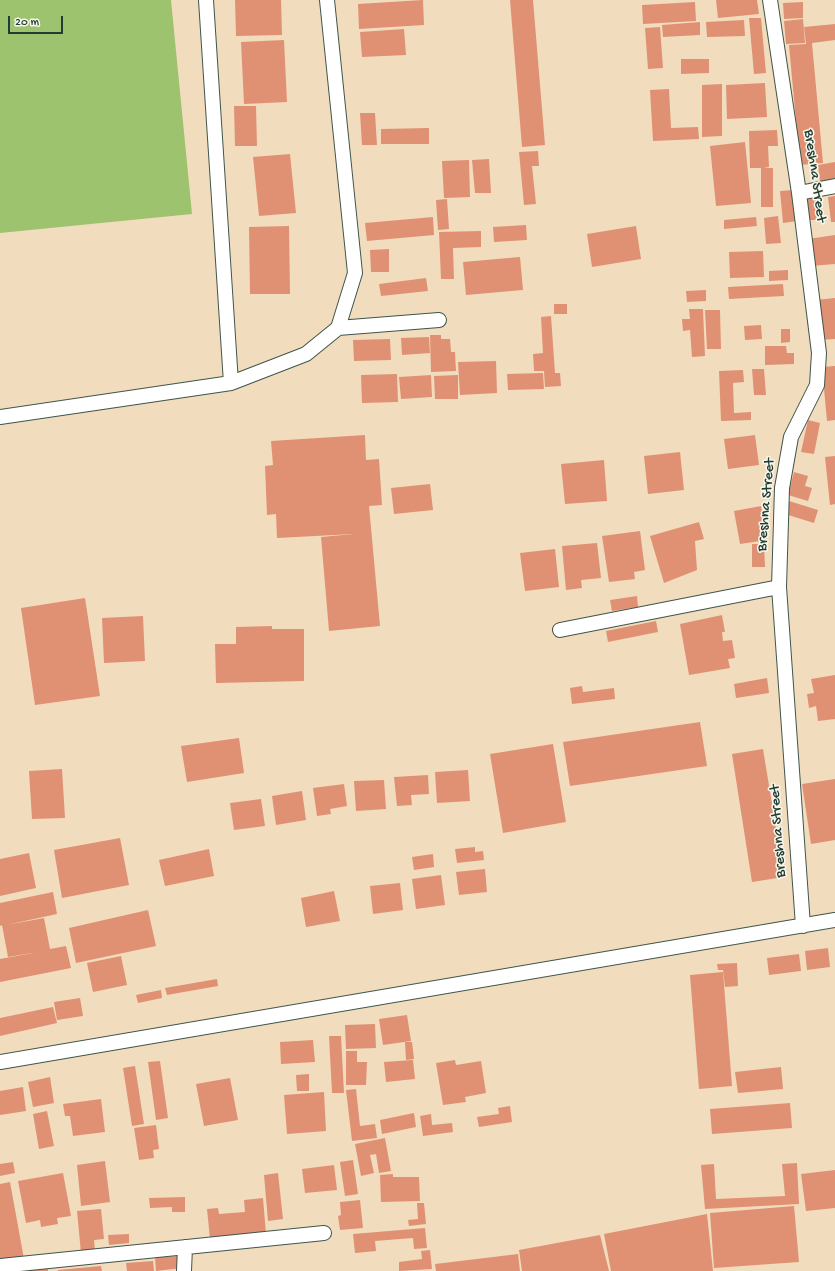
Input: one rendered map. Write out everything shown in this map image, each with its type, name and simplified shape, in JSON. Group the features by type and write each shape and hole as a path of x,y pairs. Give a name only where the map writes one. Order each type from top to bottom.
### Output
{"street":[{"path":"206,0 232,383"},
{"path":"0,417 232,383 306,354 338,328 355,273 327,0"},
{"name":"Breshna Street","path":"770,0 799,193 819,353 817,385 791,437 782,488 779,587 803,926"},
{"path":"799,193 835,186"},
{"path":"338,328 439,320"},
{"path":"560,630 779,587"},
{"path":"0,1062 835,920"},
{"path":"0,1266 324,1233"},
{"path":"184,1271 185,1247"}],"green space":[{"path":"0,0 171,0 192,214 0,233"}],"building":[{"path":"235,0 281,0 282,35 236,36"},
{"path":"423,0 424,25 359,29 358,4"},
{"path":"510,0 533,0 545,145 522,147"},
{"path":"716,0 757,0 759,14 718,18"},
{"path":"695,2 696,21 643,24 642,5"},
{"path":"803,2 803,18 784,19 783,3"},
{"path":"749,18 761,18 766,73 754,74"},
{"path":"803,19 805,43 786,44 784,21"},
{"path":"744,20 745,36 707,37 706,22"},
{"path":"700,22 700,35 663,37 662,25"},
{"path":"835,24 835,40 812,43 823,163 800,165 789,45 806,44 804,27"},
{"path":"660,27 663,68 648,69 645,28"},
{"path":"404,29 406,55 362,57 360,32"},
{"path":"284,40 287,102 244,104 241,42"},
{"path":"681,59 709,59 709,73 681,74"},
{"path":"765,83 767,117 727,119 726,85"},
{"path":"722,84 722,136 702,137 702,85"},
{"path":"669,89 671,128 698,127 699,139 653,141 650,90"},
{"path":"234,106 256,106 257,146 235,146"},
{"path":"360,113 375,113 377,145 362,145"},
{"path":"429,128 429,144 381,144 381,129"},
{"path":"777,130 778,146 768,146 769,167 764,168 773,168 773,207 761,207 761,168 750,168 749,131"},
{"path":"745,142 751,203 716,206 710,146"},
{"path":"538,151 539,166 532,166 536,204 524,205 519,152"},
{"path":"290,154 296,213 259,216 253,157"},
{"path":"489,159 491,193 475,193 472,160"},
{"path":"469,160 470,197 444,198 442,161"},
{"path":"835,162 835,180 820,182 818,165"},
{"path":"794,190 797,221 783,223 780,191"},
{"path":"822,192 822,220 804,220 803,193"},
{"path":"835,196 835,222 831,222 828,197"},
{"path":"447,199 449,229 438,230 436,200"},
{"path":"778,216 781,243 766,244 764,218"},
{"path":"433,217 434,235 367,241 365,223"},
{"path":"756,217 757,226 724,229 724,220"},
{"path":"526,225 527,240 494,242 493,227"},
{"path":"289,226 290,294 250,294 249,227"},
{"path":"636,226 641,259 592,267 587,234"},
{"path":"481,231 481,247 453,248 454,279 441,279 439,232"},
{"path":"835,235 835,264 811,266 808,239"},
{"path":"389,249 389,272 371,272 370,250"},
{"path":"763,251 764,277 730,278 729,252"},
{"path":"520,257 523,290 466,295 463,262"},
{"path":"788,270 788,280 769,281 769,271"},
{"path":"426,278 428,291 381,296 379,284"},
{"path":"783,284 784,296 729,299 728,287"},
{"path":"706,290 706,301 687,302 686,291"},
{"path":"835,298 835,339 819,340 815,300"},
{"path":"554,304 567,304 567,314 554,314"},
{"path":"689,309 703,309 705,356 692,357 690,330 683,331 682,319 690,319"},
{"path":"705,310 720,310 721,349 707,349"},
{"path":"551,316 555,373 560,373 561,386 545,387 544,371 534,371 533,354 543,353 541,317"},
{"path":"761,325 762,339 745,340 744,326"},
{"path":"781,329 790,329 790,342 781,343"},
{"path":"430,335 441,335 441,339 450,339 451,352 455,352 456,371 431,372"},
{"path":"429,337 430,353 402,355 401,338"},
{"path":"390,339 391,360 354,361 353,340"},
{"path":"765,346 786,346 787,353 794,353 794,364 765,365"},
{"path":"496,361 497,393 460,395 458,362"},
{"path":"835,366 835,420 827,421 822,367"},
{"path":"752,369 764,369 766,395 754,395"},
{"path":"743,370 744,382 733,383 734,413 751,412 751,420 721,421 719,371"},
{"path":"543,373 544,389 508,390 507,374"},
{"path":"397,374 398,402 362,403 361,375"},
{"path":"431,375 432,397 401,399 399,377"},
{"path":"458,375 458,399 435,399 434,376"},
{"path":"808,420 820,423 814,454 801,452"},
{"path":"365,435 366,460 379,459 382,505 369,506 380,626 329,631 321,537 354,534 277,538 276,514 267,515 265,466 273,465 271,441"},
{"path":"755,435 759,465 728,469 724,439"},
{"path":"680,452 684,490 648,494 644,456"},
{"path":"835,456 835,504 830,505 825,457"},
{"path":"604,460 607,501 565,504 561,464"},
{"path":"794,472 808,476 805,486 812,488 808,501 788,495"},
{"path":"430,484 433,510 394,514 391,488"},
{"path":"789,501 818,510 814,523 785,514"},
{"path":"761,506 767,540 740,544 734,511"},
{"path":"699,522 704,539 695,541 697,570 664,583 650,536"},
{"path":"640,531 645,570 634,572 635,579 609,582 602,536"},
{"path":"597,543 601,578 581,580 582,588 566,590 562,546"},
{"path":"752,544 764,544 765,567 752,567"},
{"path":"555,549 559,587 525,591 520,553"},
{"path":"637,596 638,607 612,611 610,600"},
{"path":"85,598 100,696 35,705 21,608"},
{"path":"722,615 725,632 722,632 723,641 732,640 735,658 728,659 730,668 689,675 680,624"},
{"path":"143,616 145,661 104,663 102,618"},
{"path":"656,621 658,632 608,642 606,631"},
{"path":"272,626 272,629 304,629 304,681 216,683 215,644 236,644 236,627"},
{"path":"835,675 835,719 818,721 816,706 809,708 807,694 814,693 811,679"},
{"path":"767,678 769,693 736,698 734,684"},
{"path":"582,686 583,692 614,688 615,699 572,704 570,688"},
{"path":"700,722 707,766 570,786 563,742"},
{"path":"239,738 244,773 187,782 181,746"},
{"path":"553,744 566,822 503,833 490,754"},
{"path":"763,749 784,877 752,882 732,754"},
{"path":"62,769 65,818 32,819 29,771"},
{"path":"468,770 470,801 437,803 435,772"},
{"path":"428,775 429,794 411,795 412,805 397,806 394,777"},
{"path":"835,779 835,840 811,844 802,784"},
{"path":"384,780 386,809 356,811 354,781"},
{"path":"344,784 347,806 330,809 331,814 317,816 313,788"},
{"path":"302,791 306,820 276,825 272,796"},
{"path":"261,799 265,826 234,830 230,803"},
{"path":"120,838 129,885 62,898 54,850"},
{"path":"475,847 475,852 483,851 484,860 457,863 455,849"},
{"path":"209,849 214,876 165,886 159,860"},
{"path":"29,853 36,888 0,896 0,859"},
{"path":"433,854 434,867 414,870 412,857"},
{"path":"485,869 487,892 459,895 456,872"},
{"path":"441,875 445,905 416,909 412,879"},
{"path":"400,883 403,910 373,914 370,886"},
{"path":"334,891 340,921 306,927 301,898"},
{"path":"53,892 57,914 6,925 44,918 50,949 66,946 71,968 0,982 0,959 38,952 8,957 2,925 0,926 0,903"},
{"path":"148,910 156,946 76,963 69,928"},
{"path":"828,948 830,967 807,970 805,951"},
{"path":"799,954 801,971 769,975 767,958"},
{"path":"121,956 127,985 93,992 87,963"},
{"path":"737,963 738,986 725,987 723,970 718,970 717,964"},
{"path":"723,972 732,1086 699,1089 690,975"},
{"path":"217,979 218,986 167,995 165,988"},
{"path":"161,990 162,998 138,1003 136,995"},
{"path":"80,998 83,1016 57,1020 54,1002"},
{"path":"53,1007 57,1023 0,1036 0,1018"},
{"path":"407,1015 411,1041 383,1045 379,1019"},
{"path":"375,1024 376,1048 346,1049 345,1025"},
{"path":"329,1036 341,1036 344,1093 332,1093"},
{"path":"313,1040 315,1062 281,1064 280,1042"},
{"path":"405,1042 412,1042 414,1059 406,1060"},
{"path":"346,1051 357,1051 357,1062 367,1062 366,1085 346,1085"},
{"path":"413,1060 415,1079 386,1082 384,1062"},
{"path":"455,1060 456,1065 481,1061 486,1093 465,1097 466,1102 443,1105 436,1063"},
{"path":"160,1061 168,1118 156,1120 148,1062"},
{"path":"135,1066 144,1124 132,1126 123,1068"},
{"path":"781,1067 783,1089 738,1093 735,1072"},
{"path":"309,1074 309,1091 297,1091 296,1075"},
{"path":"50,1077 54,1103 33,1107 28,1082"},
{"path":"230,1078 238,1120 204,1126 196,1084"},
{"path":"23,1087 26,1111 0,1115 0,1091"},
{"path":"356,1089 360,1126 375,1124 377,1138 352,1141 346,1090"},
{"path":"324,1092 326,1131 287,1134 284,1095"},
{"path":"101,1099 105,1132 73,1136 70,1116 65,1116 63,1104"},
{"path":"790,1103 792,1128 712,1134 710,1109"},
{"path":"510,1106 512,1122 479,1127 477,1117 499,1114 498,1108"},
{"path":"47,1111 54,1146 39,1149 33,1114"},
{"path":"414,1113 416,1127 382,1134 380,1120"},
{"path":"431,1114 432,1125 452,1123 453,1132 423,1136 420,1116"},
{"path":"156,1125 159,1149 153,1150 154,1158 139,1160 134,1128"},
{"path":"385,1138 391,1171 379,1173 376,1154 370,1155 374,1173 361,1176 355,1144"},
{"path":"353,1160 358,1194 345,1196 340,1162"},
{"path":"105,1161 110,1202 81,1206 77,1165"},
{"path":"13,1162 15,1173 0,1176 0,1164"},
{"path":"797,1163 799,1204 705,1209 701,1165 714,1164 716,1199 785,1196 782,1164"},
{"path":"334,1165 337,1190 305,1193 302,1169"},
{"path":"835,1170 835,1208 806,1211 801,1174"},
{"path":"63,1173 71,1216 57,1218 58,1224 41,1227 40,1220 26,1223 18,1181"},
{"path":"278,1173 283,1219 268,1221 264,1175"},
{"path":"393,1174 393,1177 419,1177 420,1201 381,1202 380,1175"},
{"path":"10,1182 24,1259 0,1263 0,1184"},
{"path":"185,1197 185,1212 172,1212 172,1207 150,1208 149,1198"},
{"path":"263,1198 266,1234 210,1239 207,1209 218,1208 219,1214 245,1212 244,1200"},
{"path":"360,1200 363,1228 340,1230 338,1216 341,1215 340,1202"},
{"path":"417,1203 424,1203 426,1224 409,1226 408,1220 418,1219"},
{"path":"794,1206 799,1262 714,1268 710,1213"},
{"path":"101,1209 104,1239 94,1240 95,1252 81,1253 77,1211"},
{"path":"707,1214 713,1271 611,1271 604,1234"},
{"path":"425,1228 427,1248 414,1249 413,1238 375,1241 376,1251 355,1253 353,1234"},
{"path":"129,1234 129,1243 109,1245 108,1235"},
{"path":"600,1235 609,1271 522,1271 519,1250"},
{"path":"430,1250 432,1269 399,1271 399,1262 422,1259 421,1251"},
{"path":"518,1254 520,1271 436,1271 435,1264"},
{"path":"182,1256 182,1268 156,1271 155,1257"},
{"path":"153,1261 154,1271 127,1271 126,1263"},
{"path":"101,1266 102,1271 58,1271 58,1270"},
{"path":"48,1267 48,1271 2,1271"}]}
